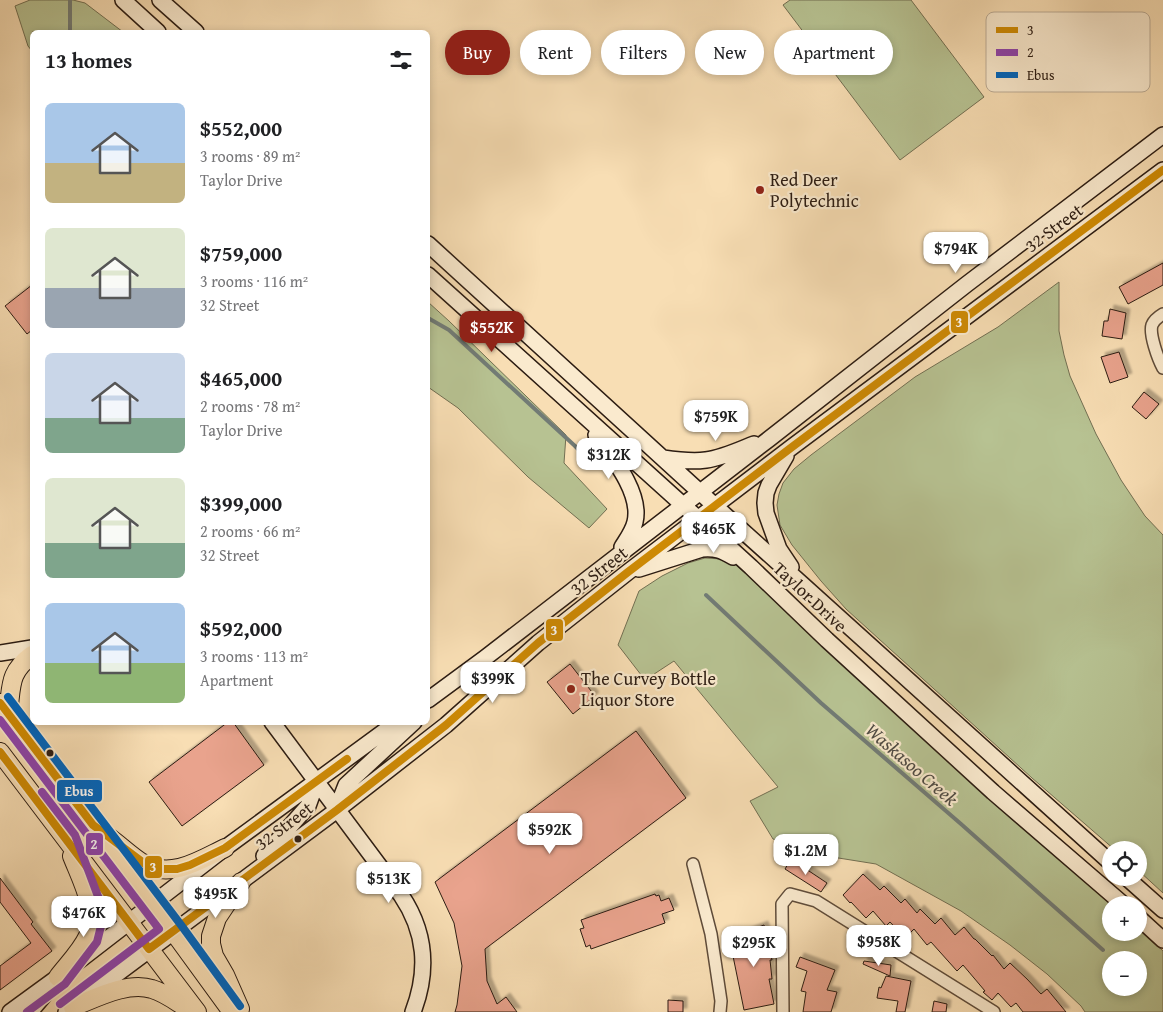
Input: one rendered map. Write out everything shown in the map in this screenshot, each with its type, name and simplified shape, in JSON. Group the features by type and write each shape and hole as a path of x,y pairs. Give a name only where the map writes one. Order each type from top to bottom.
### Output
{"main road":[{"path":"123,0 156,30"},
{"path":"160,0 194,30"},
{"name":"32 Street","path":"430,699 1163,135"},
{"name":"32 Street","path":"69,1009 337,810 446,725 538,643 628,572 1163,170"},
{"name":"Taylor Drive","path":"430,246 1102,856"},
{"name":"Taylor Drive","path":"430,277 751,567 827,640 993,792 1114,896"},
{"path":"577,409 623,472 637,505 635,522 630,534 615,557"},
{"path":"663,458 689,461 713,459 770,439"},
{"path":"792,447 769,484 766,493 766,513 779,549 803,585"},
{"path":"628,572 702,549 712,548 720,550 751,567"},
{"path":"0,653 30,648"},
{"path":"30,657 20,665 13,676 4,708 153,904 232,1012"},
{"path":"430,708 485,658"},
{"path":"274,725 401,895 414,916 421,941 423,967 420,990 413,1012"},
{"name":"32 Street","path":"10,1012 225,848 393,725"},
{"path":"337,810 346,785 411,725"},
{"path":"0,752 195,1012"},
{"path":"241,1012 214,956 211,936 217,918 241,882 308,806 317,781"},
{"path":"93,825 144,864 162,869 177,869 190,865 225,848"},
{"path":"30,1012 39,1003 88,938 92,921 92,910 66,839"},
{"path":"1136,886 1163,910"},
{"path":"1147,925 1163,940"},
{"path":"69,1009 118,990 137,987 153,989 164,993 195,1012"}],"street":[{"path":"1163,314 1155,320 1151,331 1163,368"},
{"path":"693,864 711,934 721,1001 720,1012"},
{"path":"783,1012 782,904 790,894 816,901 994,1012"}],"green space":[{"path":"30,0 73,0 85,3 120,30 30,30 30,48 15,6"},
{"path":"790,0 911,0 984,97 900,160 836,75 893,75 893,30 802,30 783,5"},
{"path":"1059,282 1059,331 1070,376 1096,434 1121,480 1145,516 1163,535 1163,893 1147,878 1147,841 1105,841 1032,778 846,609 792,545 780,525 777,505 779,494 783,483 794,469 915,377 998,327"},
{"path":"430,304 566,435 564,463 607,509 589,528 528,477 458,408 430,388"},
{"path":"705,558 721,559 734,563 1103,896 1102,941 1147,941 1147,936 1163,951 1163,1012 1085,1012 1047,974 1010,945 961,911 876,864 826,856 773,839 750,801 778,787 674,661 645,680 618,645 639,591 662,576 688,563"}],"building":[{"path":"1163,263 1163,285 1128,304 1119,287"},
{"path":"30,287 30,332 27,334 5,306"},
{"path":"1110,309 1126,313 1122,339 1102,336 1104,321 1108,321"},
{"path":"1119,352 1128,377 1110,383 1101,357"},
{"path":"1144,392 1159,404 1146,419 1132,407"},
{"name":"The Curvey Bottle Liquor Store","path":"570,664 595,696 573,714 547,682"},
{"path":"224,725 235,725 264,765 182,826 149,782"},
{"path":"636,731 686,798 485,949 487,981 497,1004 506,997 517,1012 455,1012 462,966 454,923 435,882"},
{"path":"791,859 827,883 821,892 785,869"},
{"path":"863,874 880,890 884,886 901,903 905,899 917,913 920,909 935,924 941,918 955,935 964,927 974,939 993,955 1004,969 1010,963 1041,994 1047,989 1066,1012 1023,1012 1016,1003 1011,1007 998,993 992,1000 983,992 985,991 963,965 957,971 931,942 927,945 914,929 905,938 890,922 886,926 873,911 866,918 843,895"},
{"path":"0,878 52,951 0,990 0,966 31,943 0,902"},
{"path":"655,894 656,896 659,895 661,901 669,898 674,910 662,914 665,923 591,949 590,945 586,947 580,929 584,928 581,920"},
{"path":"764,925 772,960 770,960 772,979 769,979 774,1004 744,1010 733,956 737,955 730,938"},
{"path":"800,957 835,970 827,990 837,992 831,1012 803,1012 806,992 801,991 807,971 796,967"},
{"path":"864,961 891,965 890,976 863,964"},
{"path":"886,976 911,981 905,1012 896,1012 898,1001 877,998 879,987 881,988"},
{"path":"668,1000 683,1001 683,1012 668,1012"},
{"path":"934,1001 947,1004 946,1012 932,1012"}],"waterway":[{"name":"Waskasoo Creek","path":"70,0 70,30"},
{"name":"Waskasoo Creek","path":"430,319 449,330 596,467"},
{"name":"Waskasoo Creek","path":"706,595 821,703 1103,950"}],"transit line":[{"name":"3","path":"0,752 149,949 337,810 446,725 538,643 628,572 1163,170"},
{"name":"Ebus","path":"8,697 240,1006"},
{"name":"3","path":"0,703 93,825 145,864 163,869 177,869 190,865 225,848 347,759"},
{"name":"2","path":"0,720 159,929 60,1004"},
{"name":"2","path":"27,1012 65,984 97,942 102,922 102,907 75,835 42,792"}],"place":[{"name":"Red Deer Polytechnic","path":"760,190"},
{"name":"The Curvey Bottle Liquor Store","path":"571,689"}]}
